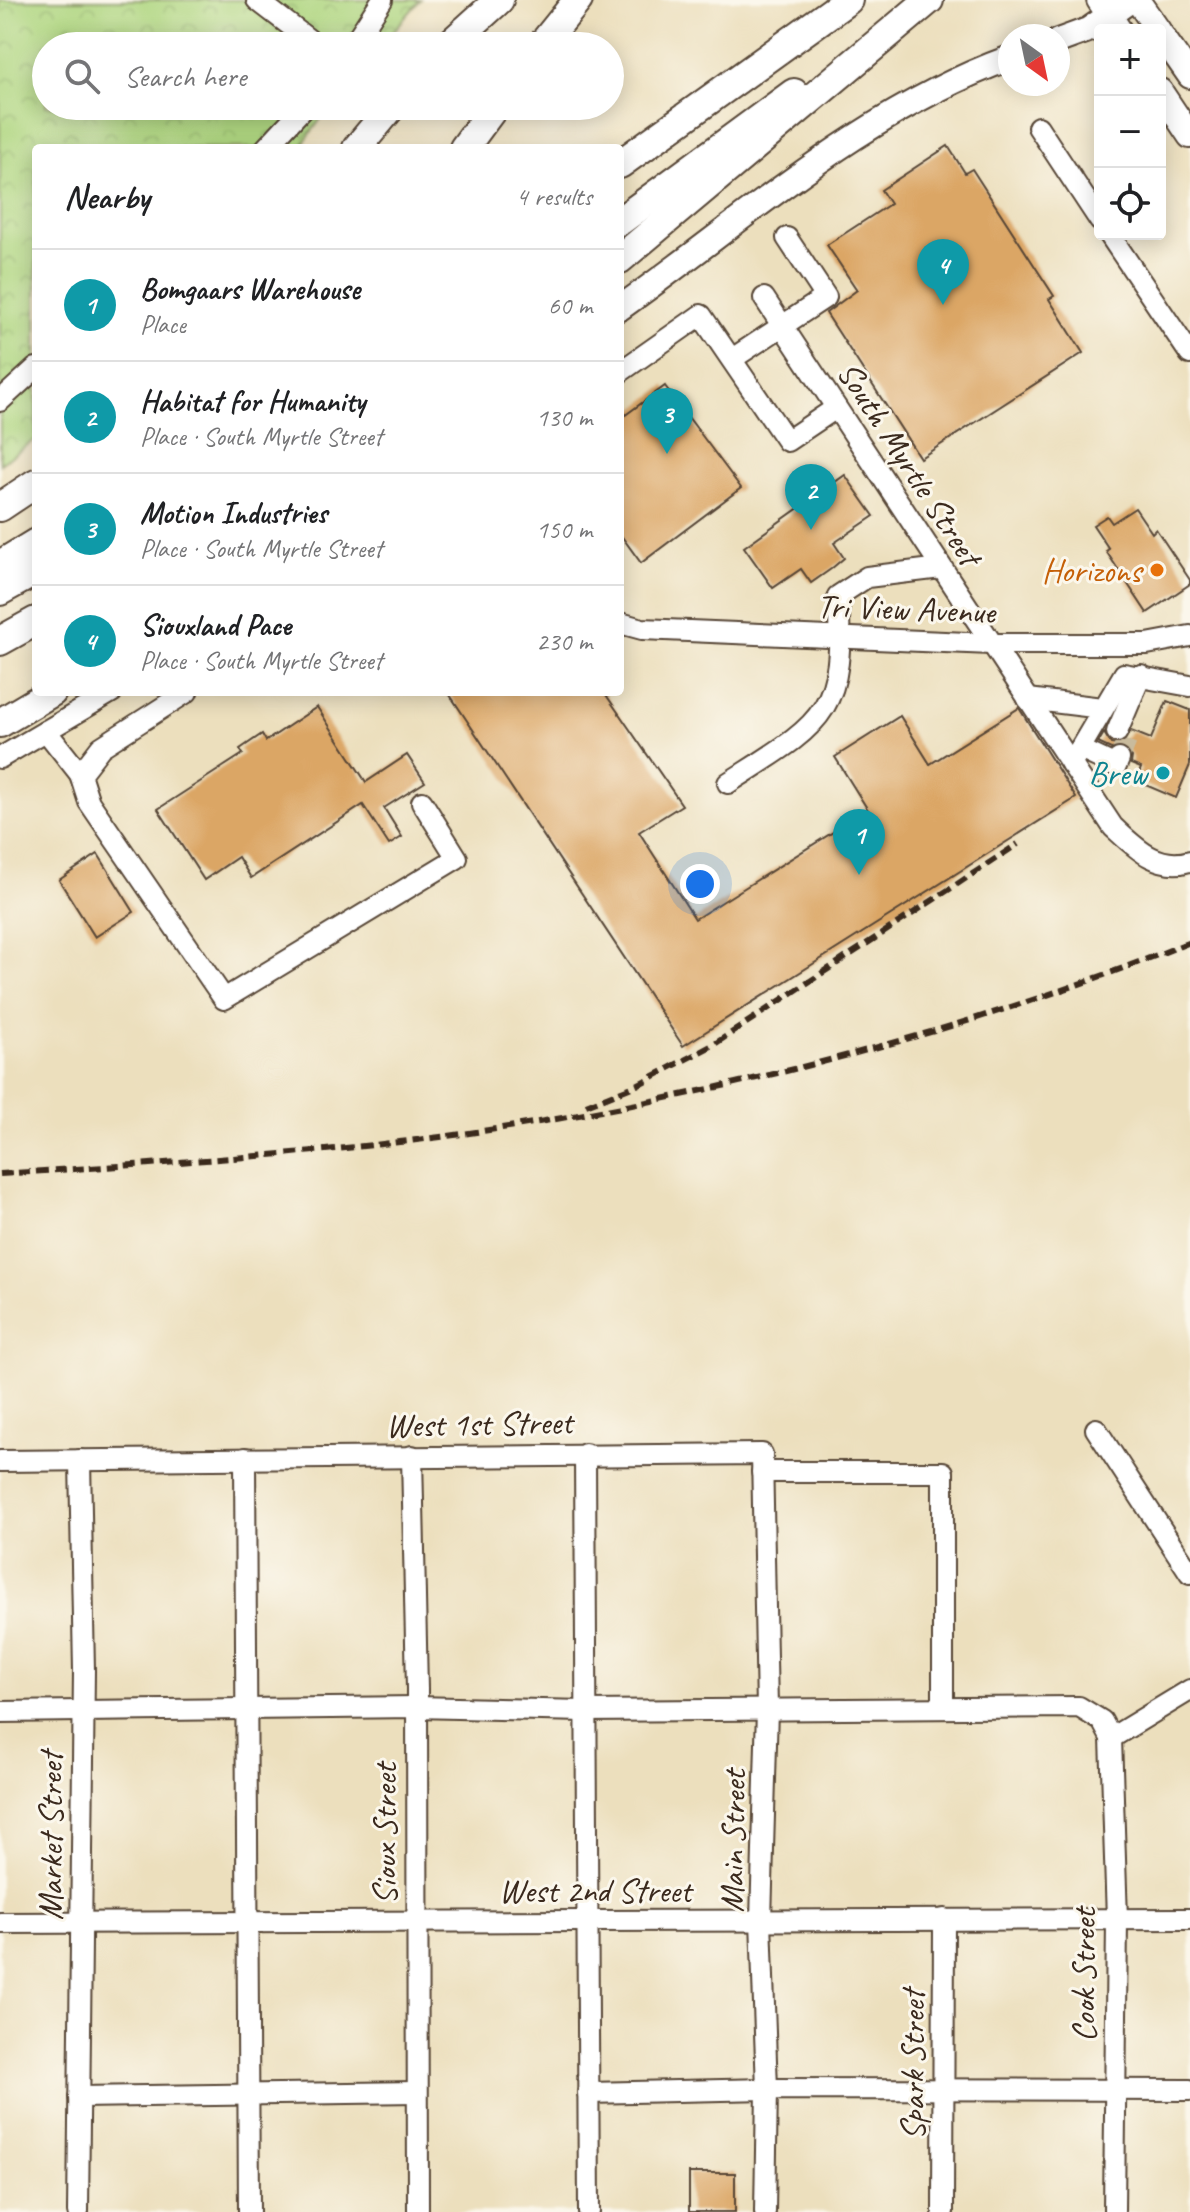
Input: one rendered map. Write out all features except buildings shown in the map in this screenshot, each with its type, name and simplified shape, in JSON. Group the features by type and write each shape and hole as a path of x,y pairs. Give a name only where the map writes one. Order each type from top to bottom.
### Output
{"highway":[{"path":"464,32 499,0"},
{"path":"552,32 578,0"},
{"path":"624,161 848,0"},
{"path":"624,218 921,0"},
{"path":"624,256 929,0"},
{"path":"360,144 380,120"},
{"path":"467,144 485,120"},
{"path":"0,507 32,486"},
{"path":"0,565 32,545"},
{"path":"0,591 32,573"},
{"path":"0,641 32,623"},
{"path":"0,723 45,696"}],"main road":[{"path":"1070,38 1088,30 1131,0"},
{"path":"1137,0 1154,24"},
{"path":"1070,41 1094,42"},
{"path":"1166,41 1190,76"},
{"path":"624,305 835,150 905,104 998,63"},
{"path":"1163,96 1190,136"}],"street":[{"path":"257,0 299,32"},
{"path":"361,32 382,0"},
{"path":"270,144 292,120"},
{"path":"1038,127 1094,212"},
{"path":"732,359 826,297 787,238"},
{"path":"1113,240 1190,354"},
{"name":"South Myrtle Street","path":"764,298 1028,699 1076,756 1113,827 1146,858 1181,864 1190,861"},
{"path":"624,369 701,315 787,441 836,408"},
{"path":"0,401 32,372"},
{"path":"728,783 791,743 819,719 834,690 841,637 838,596 867,577 941,568"},
{"name":"Tri View Avenue","path":"624,624 642,629 991,644 1147,644 1190,636"},
{"path":"1076,756 1124,674 1190,686"},
{"path":"1076,756 1116,746 1147,676"},
{"path":"0,758 105,696"},
{"path":"80,774 101,747 181,696"},
{"path":"1028,699 1102,708"},
{"path":"46,731 80,774 89,802 224,999 457,858 422,802"},
{"path":"1096,1429 1190,1573"},
{"path":"585,1454 585,1922 589,2212"},
{"name":"West 1st Street","path":"0,1461 762,1454 762,1472"},
{"name":"Sioux Street","path":"412,1456 418,2212"},
{"path":"245,1458 249,2212"},
{"name":"Market Street","path":"78,2212 83,1711 80,1460"},
{"path":"762,1472 943,1472 943,1708"},
{"name":"Main Street","path":"762,1472 767,1709 761,1920 767,2089 765,2212"},
{"path":"0,1712 416,1707 584,1711 1079,1707 1102,1721 1111,1738 1190,1690"},
{"name":"Cook Street","path":"1111,1738 1117,1919 1114,2212"},
{"name":"Spark Street","path":"943,2212 944,1919"},
{"name":"West 2nd Street","path":"0,1923 1190,1919"},
{"path":"588,2093 767,2089 1190,2090"},
{"path":"79,2097 417,2092"}],"green space":[{"path":"0,0 420,0 393,32 32,32 32,120 320,120 303,144 32,144 32,442 0,464"}],"tunnel":[{"path":"1119,759 1131,731"}],"railway":[{"path":"586,1105 637,1085 713,1045 1018,844"},
{"path":"0,1174 357,1147 476,1132 657,1100 839,1058 928,1033 1105,975 1190,942"}],"place":[{"name":"Siouxland Pace","path":"943,305"},
{"name":"Motion Industries","path":"667,454"},
{"name":"Habitat for Humanity","path":"811,530"},
{"name":"Horizons","path":"1157,570"},
{"name":"Brew","path":"1163,773"},
{"name":"Bomgaars Warehouse","path":"859,875"}]}
